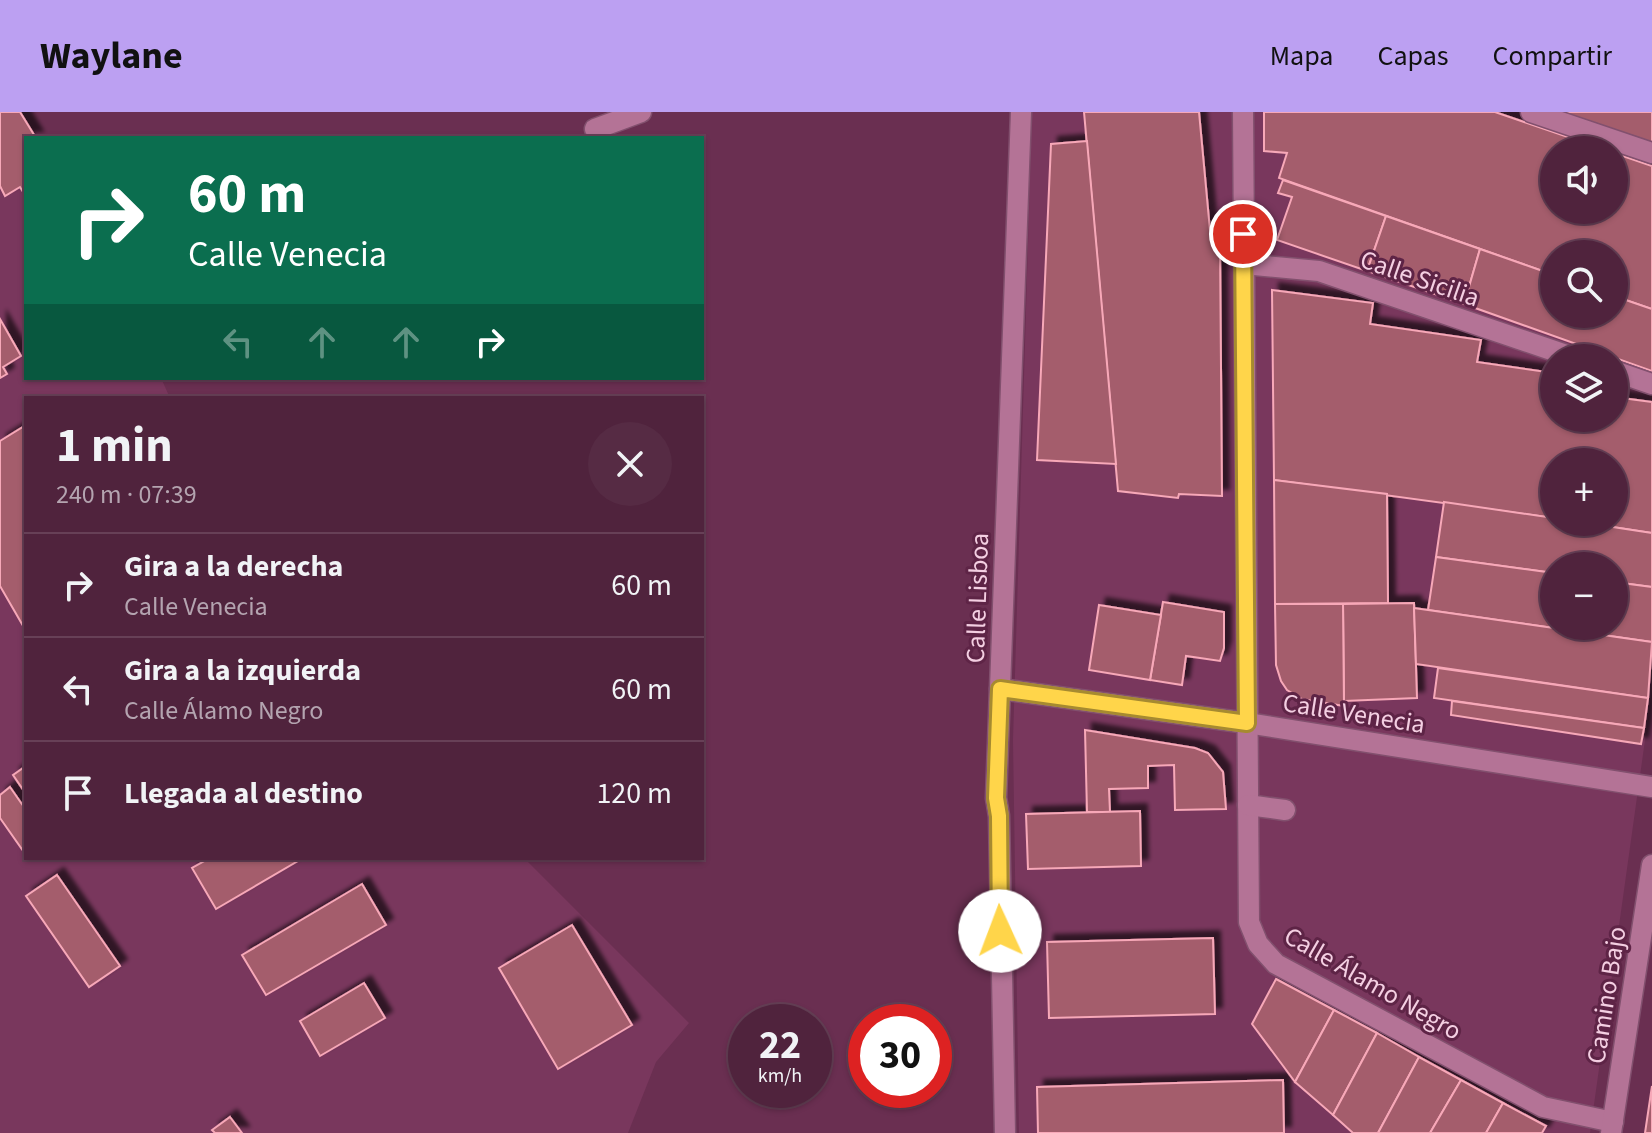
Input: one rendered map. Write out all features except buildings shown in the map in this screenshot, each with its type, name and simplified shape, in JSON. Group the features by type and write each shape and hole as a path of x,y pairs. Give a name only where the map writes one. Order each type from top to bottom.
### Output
{"street":[{"path":"595,129 641,112"},
{"name":"Calle Lisboa","path":"1005,1133 999,816 996,798 1021,112"},
{"name":"Calle Álamo Negro","path":"1243,112 1249,922 1258,944 1276,964 1543,1107 1612,1127"},
{"path":"1531,112 1652,153"},
{"name":"Calle Sicilia","path":"1244,264 1319,271 1540,346"},
{"path":"1628,376 1652,384"},
{"name":"Calle Venecia","path":"1000,689 1247,723 1652,787"},
{"path":"1248,805 1285,810"},
{"name":"Camino Bajo","path":"1612,1127 1652,865"}],"shaded area":[{"path":"0,112 24,141 24,380 162,380 169,396 24,396 24,860 526,860 689,1023 656,1062 628,1133 0,1133"},
{"path":"1032,112 1652,112 1652,690 1590,1133 1019,1133 1013,740"}],"route":[{"path":"1000,931 999,816 996,798 1000,689 1247,723 1243,234"}]}
